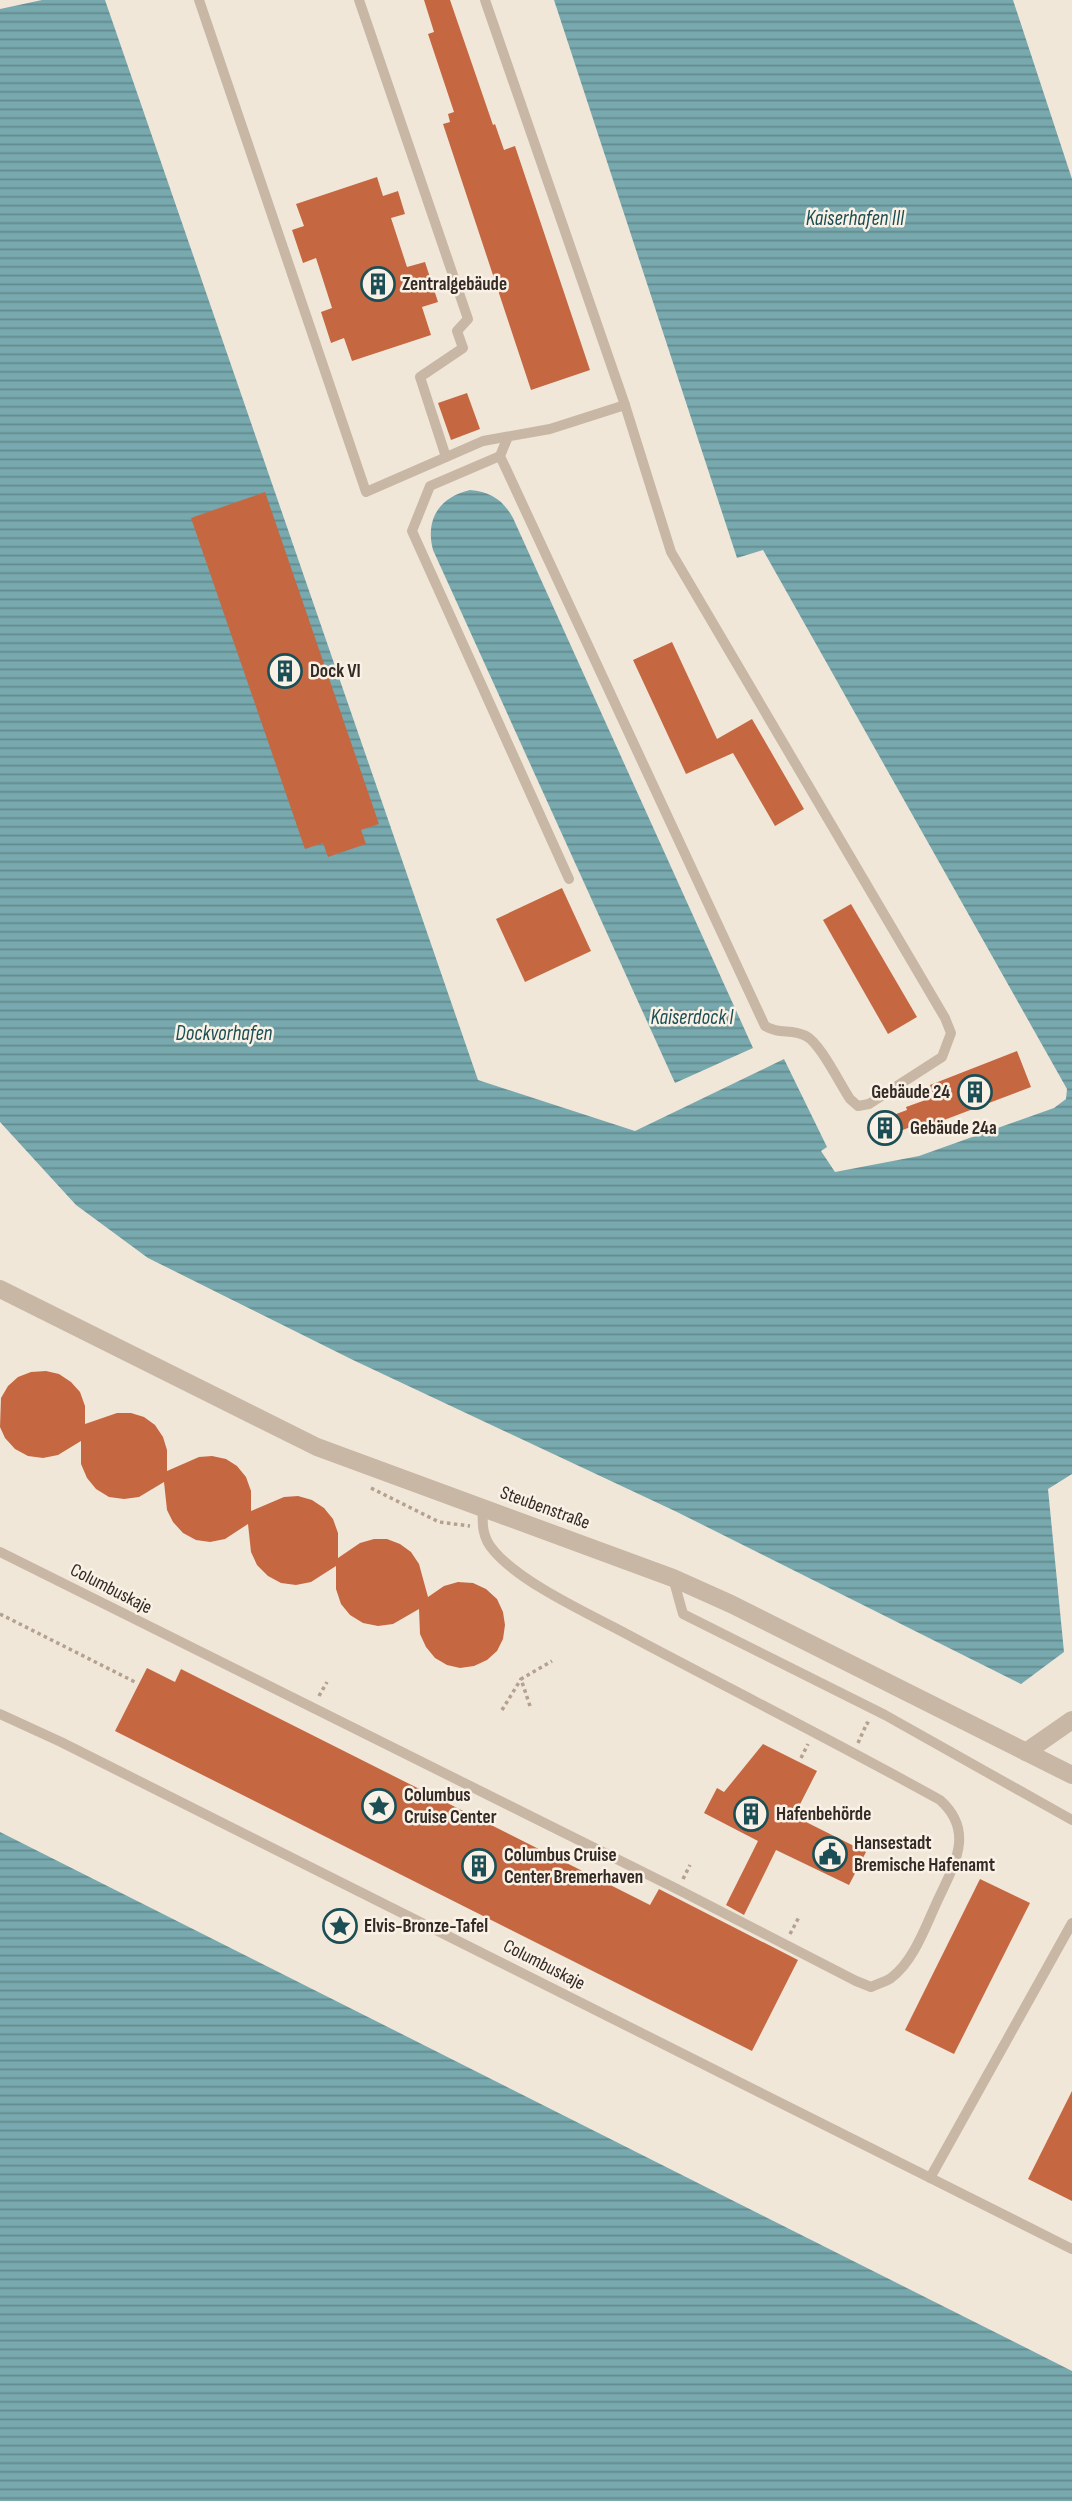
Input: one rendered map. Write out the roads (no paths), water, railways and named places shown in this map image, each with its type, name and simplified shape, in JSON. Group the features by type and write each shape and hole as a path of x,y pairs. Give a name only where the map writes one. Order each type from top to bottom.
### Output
{"street":[{"name":"Steubenstraße","path":"0,1289 317,1447 673,1578 731,1604 1072,1775"},
{"path":"1026,1752 1072,1720"}],"lane":[{"path":"359,0 468,319 457,331 463,348 420,377 446,457"},
{"path":"485,0 625,405 671,552 938,1007 951,1033 942,1057 869,1104 858,1105 850,1099 809,1037 792,1031 777,1033 765,1026 500,456"},
{"path":"197,2 366,492 483,441 507,439 550,429 625,405"},
{"path":"507,439 500,456 430,486 412,531 569,879"},
{"name":"Columbuskaje","path":"0,1552 677,1889 856,1982 871,1987 891,1978 913,1952 956,1864 960,1848 956,1820 949,1808 940,1800 854,1752 578,1608 518,1573 492,1550 485,1538 482,1527 483,1507"},
{"path":"673,1578 683,1614 885,1715 1072,1820"},
{"name":"Columbuskaje","path":"0,1714 73,1748 1072,2249"},
{"path":"930,2178 1072,1923"}],"water":[{"name":"Dockvorhafen","path":"42,0 105,0 478,1080 635,1131 784,1059 827,1147 821,1151 835,1172 919,1156 1054,1108 1066,1099 1067,1089 763,550 737,558 554,0 1013,0 1072,179 1072,1474 1048,1489 1064,1652 1021,1684 677,1512 353,1360 148,1258 76,1205 0,1122 0,9"},
{"name":"Kaiserdock I","path":"470,490 496,498 513,518 753,1048 675,1083 433,550 431,529 437,511 450,498"},
{"path":"0,1832 1072,2371 1072,2501 0,2501"}],"place":[{"name":"Zentralgebäude","path":"378,284"},
{"name":"Dock VI","path":"285,671"},
{"name":"Gebäude 24","path":"975,1092"},
{"name":"Gebäude 24a","path":"885,1128"},
{"name":"Columbus Cruise Center","path":"379,1806"},
{"name":"Hafenbehörde","path":"751,1814"},
{"name":"Hansestadt Bremische Hafenamt","path":"830,1854"},
{"name":"Columbus Cruise Center Bremerhaven","path":"479,1866"},
{"name":"Elvis-Bronze-Tafel","path":"340,1926"}],"water label":[{"name":"Kaiserhafen III","path":"855,218"}]}
